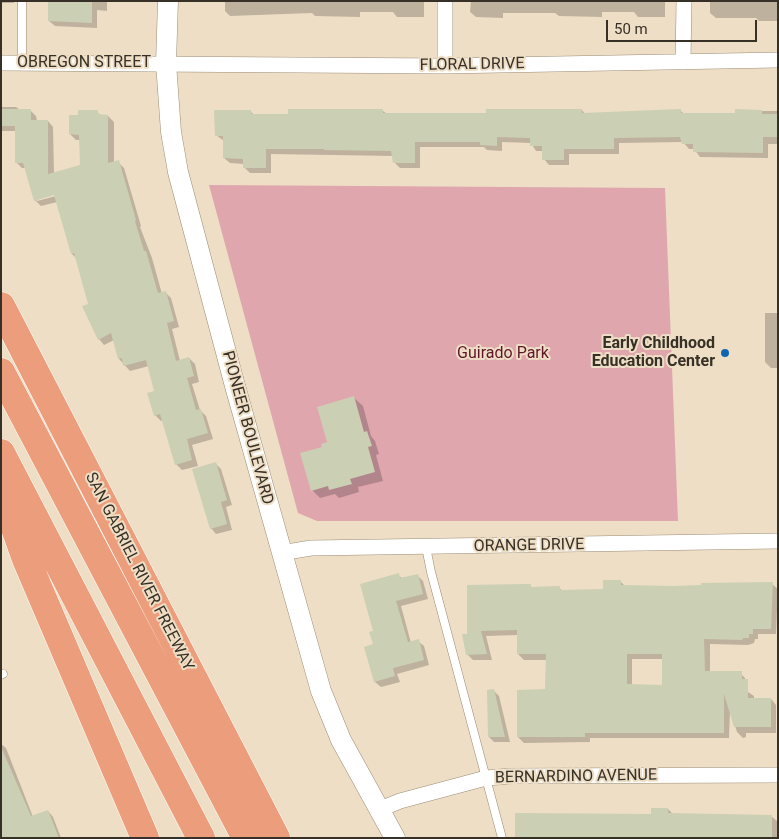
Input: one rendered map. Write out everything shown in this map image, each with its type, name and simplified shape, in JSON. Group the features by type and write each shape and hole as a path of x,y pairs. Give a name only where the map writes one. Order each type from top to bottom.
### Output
{"highway":[{"name":"SAN GABRIEL RIVER FREEWAY","path":"1,306 270,827 282,838"},
{"path":"1,372 246,838"},
{"path":"1,394 232,838"},
{"path":"1,453 201,838"},
{"path":"1,489 26,559 145,838"}],"street":[{"name":"PIONEER BOULEVARD","path":"168,1 166,63 171,132 178,172 281,553 321,691 341,740 395,838"},
{"path":"445,1 445,66"},
{"path":"683,62 684,1"},
{"name":"FLORAL DRIVE","path":"166,63 445,66 778,60"},
{"name":"OBREGON STREET","path":"1,63 166,63"},
{"name":"ORANGE DRIVE","path":"281,553 311,548 778,541"},
{"name":"BERNARDINO AVENUE","path":"378,810 400,801 486,778 521,776 778,775"}],"lane":[{"path":"22,1 22,64"},
{"path":"426,547 502,838"}],"green space":[{"name":"Guirado Park","path":"209,185 665,188 678,521 317,521 298,513"}],"building":[{"path":"48,1 92,1 92,23 48,21"},
{"path":"1,109 31,109 31,120 48,120 48,174 80,165 79,135 69,134 69,115 78,115 78,110 98,110 98,114 108,115 108,163 119,160 135,221 158,293 166,291 174,321 167,323 176,361 189,357 194,376 187,378 196,410 201,409 208,433 187,439 192,460 175,465 160,414 154,416 147,393 154,391 146,360 123,366 122,358 118,359 111,333 98,340 82,306 88,304 74,253 71,254 54,195 34,201 23,163 15,163 15,126 1,126"},
{"path":"288,109 383,109 383,113 486,113 486,109 582,109 582,113 681,109 681,113 735,113 735,109 762,110 762,114 778,114 778,137 763,137 763,153 693,152 693,144 682,144 680,137 614,138 614,149 564,149 564,160 542,160 542,146 530,146 530,138 497,137 497,146 480,145 480,142 415,142 415,163 393,163 391,151 324,149 266,149 266,168 243,168 243,159 223,158 223,136 215,136 214,110 251,110 251,114 288,114"},
{"path":"354,396 364,432 367,431 372,446 368,447 375,472 350,479 352,484 329,490 328,486 311,491 300,453 322,447 321,444 327,442 317,407"},
{"path":"216,462 227,500 221,502 227,524 210,529 192,469"},
{"path":"399,573 400,578 418,574 423,594 396,601 408,642 419,639 424,660 393,668 395,676 374,682 364,647 373,644 369,632 373,631 360,584"},
{"path":"603,580 621,580 621,585 673,586 701,585 701,583 773,582 771,629 753,629 753,634 749,634 749,638 743,638 742,640 704,639 705,671 742,671 742,679 748,679 748,698 771,698 771,727 734,727 724,694 724,733 585,733 585,737 517,737 517,690 545,689 546,654 517,654 517,630 481,631 487,654 466,655 462,634 467,634 467,585 531,584 531,587 560,586 560,590 603,589","holes":["627,654 662,654 662,685 627,684"]},
{"path":"494,689 505,737 488,737 487,690"},
{"path":"1,747 31,816 48,810 59,838 1,838"},
{"path":"651,808 668,808 668,813 772,815 772,838 515,837 515,813 651,814"}],"place":[{"name":"Early Childhood Education Center","path":"725,353"}]}
